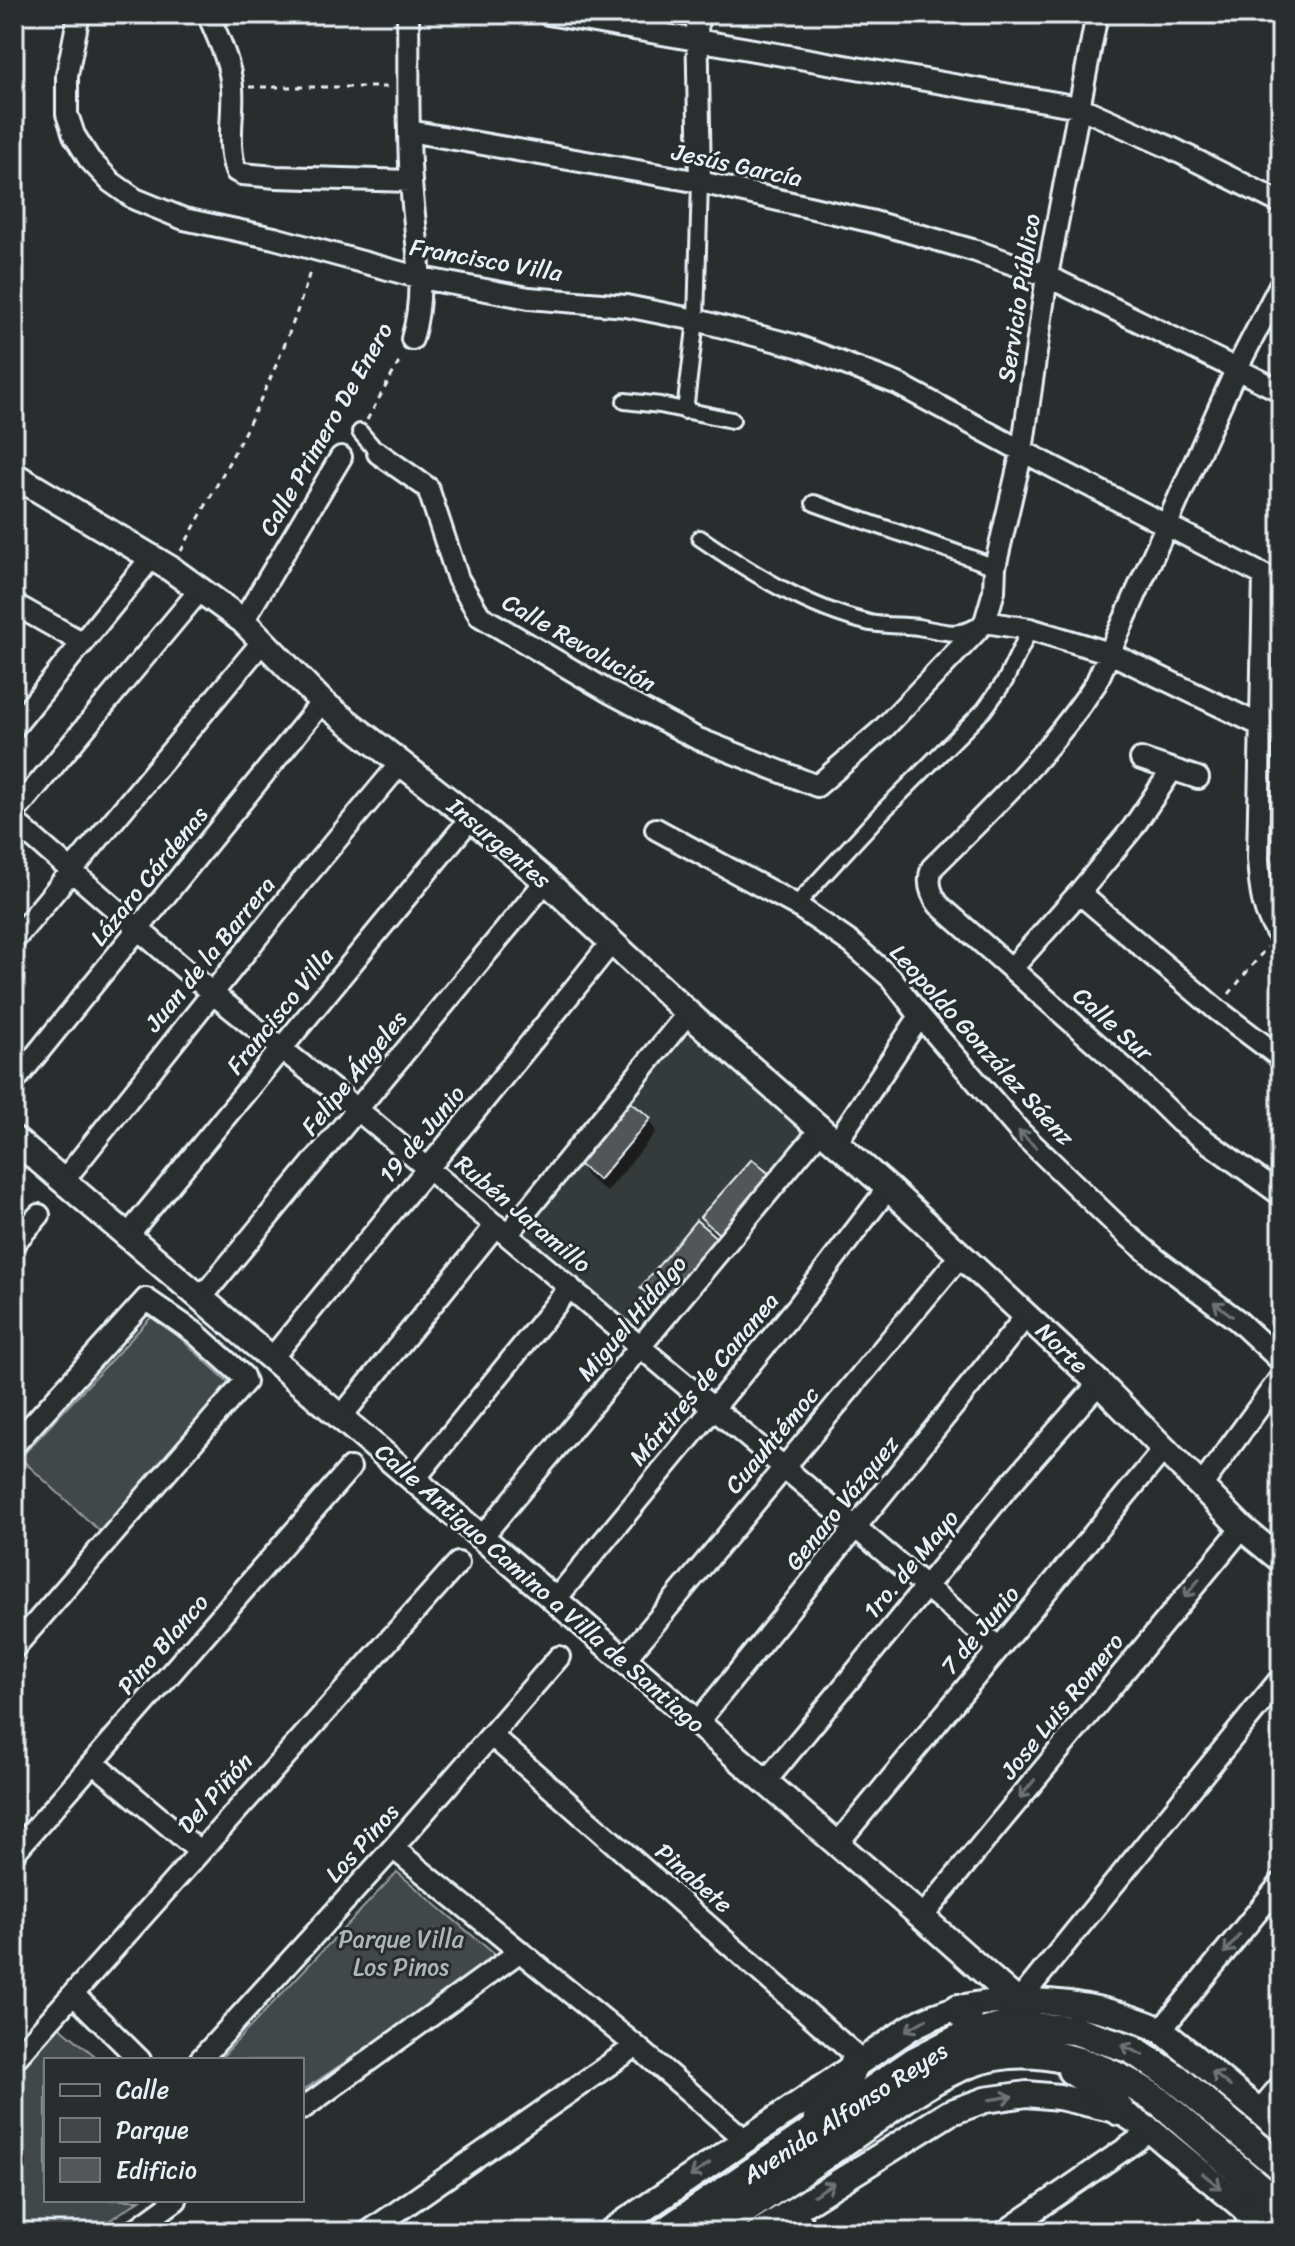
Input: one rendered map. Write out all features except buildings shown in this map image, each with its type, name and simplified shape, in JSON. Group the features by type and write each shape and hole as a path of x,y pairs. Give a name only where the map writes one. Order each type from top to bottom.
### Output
{"main road":[{"path":"958,2009 967,2020 975,2048"},
{"name":"Avenida Alfonso Reyes","path":"712,2232 1008,2026 1074,2030 1132,2049 1155,2062 1281,2167"},
{"name":"Avenida Alfonso Reyes","path":"665,2232 931,2051 975,2048 1013,2054 1048,2054 1100,2069 1141,2089 1281,2207"},
{"path":"1048,2054 1099,2088 1120,2111"},
{"path":"801,2140 857,2062"},
{"path":"1243,2222 1281,2228"}],"street":[{"name":"Francisco Villa","path":"79,14 67,75 67,114 74,135 89,159 111,182 135,199 184,219 317,249 421,278 529,298 626,306 797,346 898,384 1273,580"},
{"path":"208,14 227,60 232,87 232,153 236,171 242,174 411,181"},
{"name":"Calle Primero De Enero","path":"408,14 411,181 421,278 419,315 412,339"},
{"path":"548,14 1079,107 1171,148 1281,203"},
{"path":"685,411 696,320 700,182 697,14"},
{"name":"Servicio Público","path":"985,622 1022,451 1047,276 1097,14"},
{"name":"Jesús García","path":"409,131 700,182 874,222 976,251 1047,276 1281,391"},
{"path":"1110,653 1236,370 1281,283"},
{"path":"625,401 732,420"},
{"name":"Calle Revolución","path":"360,432 378,453 428,488 458,579 480,616 611,693 696,738 817,786 883,729 985,622"},
{"name":"Calle Primero De Enero","path":"243,621 341,457"},
{"name":"Insurgentes","path":"14,475 161,564 243,621 322,702 546,881 688,1013 828,1136"},
{"path":"814,503 882,528 926,540 995,567"},
{"path":"700,538 811,605 871,623 954,634 965,633 985,622 1030,629 1110,653 1260,725"},
{"path":"18,717 83,643 161,564"},
{"path":"1273,580 1260,725 1259,875 1267,913 1279,936"},
{"path":"14,813 200,590"},
{"path":"14,604 83,643"},
{"path":"796,905 883,811 984,710 1005,681 1030,629"},
{"path":"14,940 69,870 263,641"},
{"name":"Calle Sur","path":"1110,653 1096,683 1065,726 1009,792 932,868 930,890 939,905 1132,1075 1180,1122 1281,1195"},
{"name":"Lázaro Cárdenas","path":"14,1082 322,702"},
{"path":"1141,759 1198,778"},
{"name":"Juan de la Barrera","path":"64,1180 400,764"},
{"path":"1012,968 1132,829 1172,770"},
{"name":"Francisco Villa","path":"128,1235 471,818"},
{"name":"Rubén Jaramillo","path":"14,821 212,993 358,1110 999,1648"},
{"name":"Leopoldo González Sáenz","path":"656,829 796,905 851,943 891,978 1021,1133 1125,1233 1237,1320 1281,1361"},
{"name":"Felipe Ángeles","path":"202,1297 546,881"},
{"path":"1079,893 1216,1009 1281,1058"},
{"name":"19 de Junio","path":"272,1358 611,943"},
{"path":"341,1417 688,1013"},
{"name":"Miguel Hidalgo","path":"481,1538 641,1347 828,1136 920,1016"},
{"name":"Norte","path":"828,1136 1027,1315 1242,1528 1281,1560"},
{"name":"Calle Antiguo Camino a Villa de Santiago","path":"14,1139 922,1917 1018,2002 1048,2054"},
{"name":"Mártires de Cananea","path":"555,1600 798,1306 888,1188"},
{"path":"14,1243 39,1215"},
{"name":"Cuauhtémoc","path":"624,1660 961,1255"},
{"path":"414,1480 570,1287"},
{"path":"14,1445 144,1299 152,1301 194,1332 243,1376 245,1385 14,1648"},
{"name":"Genaro Vázquez","path":"697,1723 1027,1315"},
{"path":"1202,1485 1281,1377"},
{"name":"1ro. de Mayo","path":"766,1781 1099,1383"},
{"name":"7 de Junio","path":"837,1844 1163,1450"},
{"name":"Pino Blanco","path":"14,1853 350,1468"},
{"name":"Jose Luis Romero","path":"922,1917 1242,1528"},
{"name":"Del Piñón","path":"14,2060 458,1563"},
{"name":"Los Pinos","path":"202,2058 393,1848 559,1657"},
{"path":"1018,2002 1281,1678"},
{"name":"Pinabete","path":"492,1736 857,2062"},
{"path":"94,1763 199,1851"},
{"path":"393,1848 636,2046 744,2139"},
{"path":"1161,2030 1281,1883"},
{"path":"304,2108 519,1952"},
{"path":"74,1995 138,2058"},
{"path":"610,2232 924,2019 958,2009 1018,2002 1058,2002 1129,2017 1161,2030 1281,2129"},
{"path":"368,2232 636,2046"},
{"path":"1260,2110 1281,2085"},
{"path":"759,2232 949,2113 1006,2096 1044,2095 1120,2111 1151,2131 1243,2222 1274,2232"},
{"path":"1004,2232 1151,2131"},
{"path":"132,2232 173,2202"},
{"path":"793,2209 808,2232"}],"path":[{"path":"232,87 409,87"},
{"path":"161,564 262,402 299,311 317,249"},
{"name":"Calle Primero De Enero","path":"360,432 412,339"},
{"path":"1216,1009 1279,936"}],"shaded area":[{"path":"687,1031 809,1135 638,1338 517,1236"}],"green space":[{"path":"154,1314 238,1391 104,1535 20,1458"},
{"name":"Parque Villa Los Pinos","path":"397,1872 499,1958 304,2090 304,2058 221,2058"},
{"path":"54,2022 98,2058 44,2058 44,2202 137,2202 92,2232 26,2232 14,2222 14,2064"}]}
